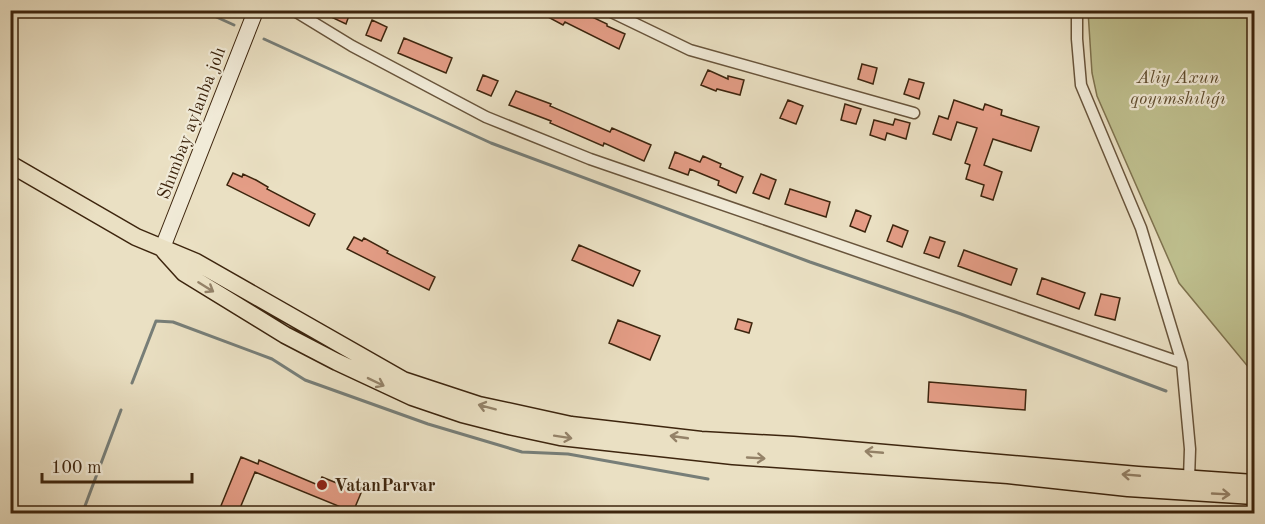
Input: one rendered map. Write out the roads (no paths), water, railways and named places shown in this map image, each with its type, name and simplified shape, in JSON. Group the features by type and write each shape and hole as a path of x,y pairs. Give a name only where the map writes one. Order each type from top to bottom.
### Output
{"main road":[{"name":"Shımbay aylanba jolı","path":"162,249 256,10"},
{"path":"10,164 136,237 196,262 403,380 479,405 571,425 701,440 793,445 1189,486 1254,496"},
{"path":"1189,486 1254,483"}],"street":[{"path":"293,10 352,46 486,117 590,159 1182,363"},
{"path":"608,10 690,50 914,113"},
{"path":"1077,10 1081,85 1141,228 1182,363 1190,449 1189,486"}],"waterway":[{"path":"201,10 234,25"},
{"path":"264,39 491,143 1166,391"},
{"path":"132,383 156,321 173,322 272,359 305,380 428,424 522,452 568,454 708,479"},
{"path":"82,514 121,410"}],"place":[{"name":"VatanParvar","path":"322,485"}],"park label":[{"name":"Aliy Axun qoyımshılıǵı","path":"1178,88"}]}
